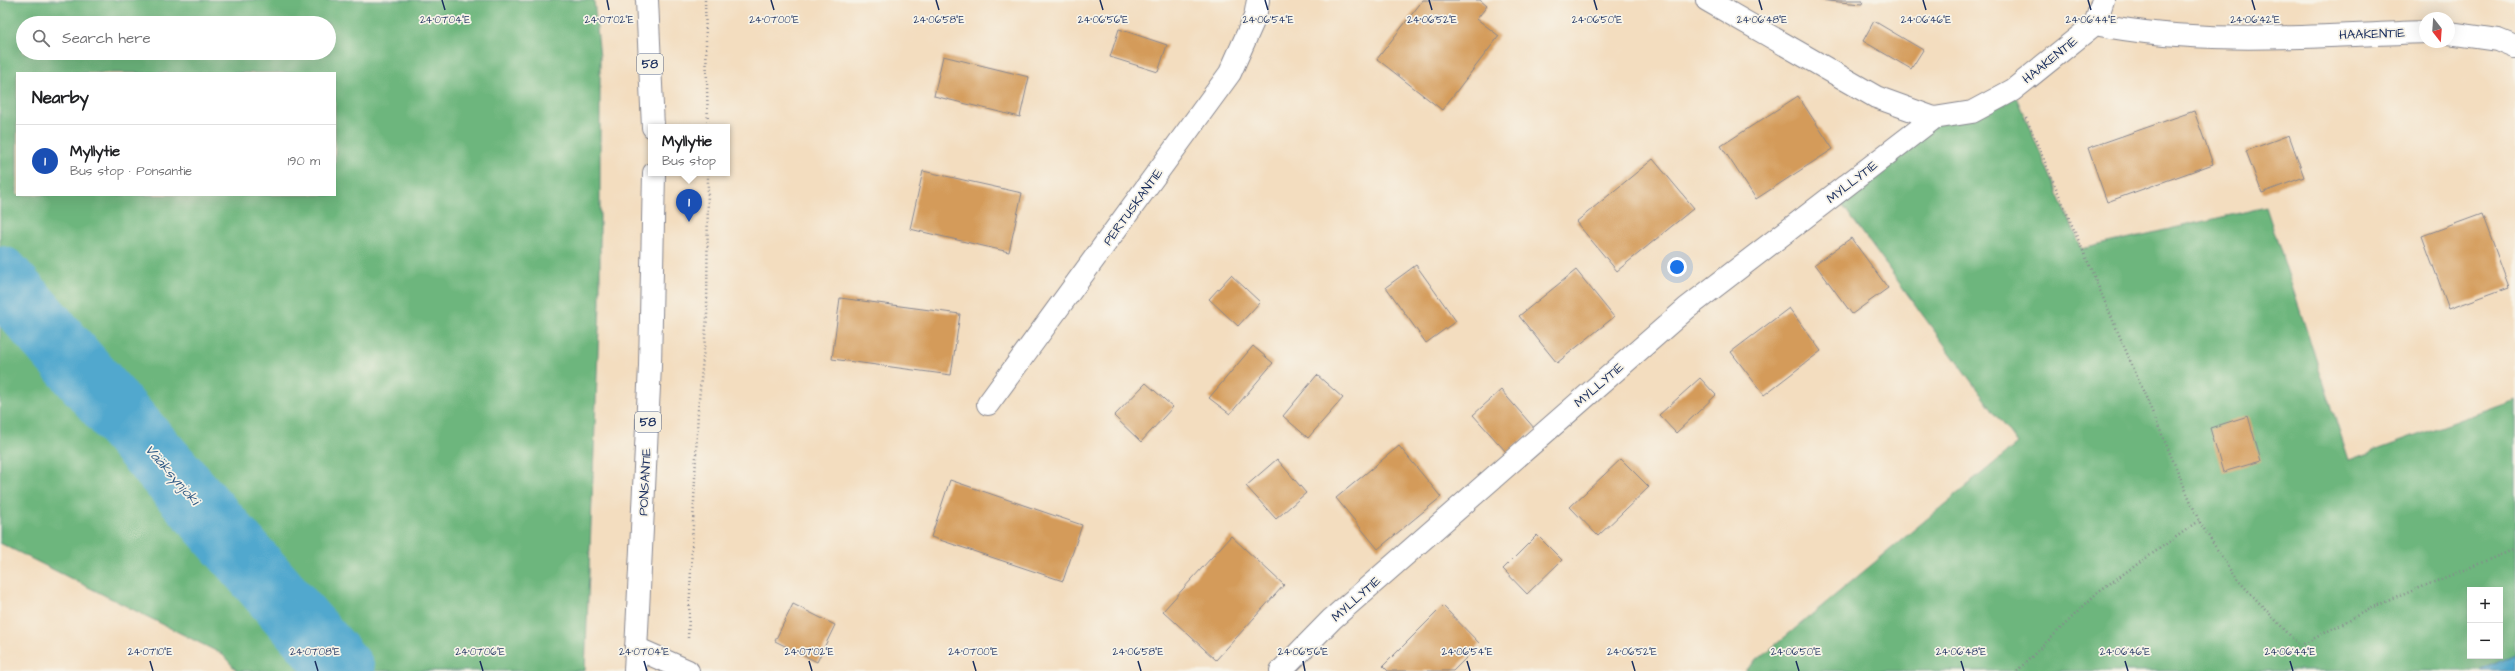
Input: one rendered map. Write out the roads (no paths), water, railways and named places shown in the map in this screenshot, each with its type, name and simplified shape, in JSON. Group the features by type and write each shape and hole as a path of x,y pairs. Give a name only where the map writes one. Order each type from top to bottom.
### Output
{"street":[{"name":"58","path":"647,0 653,124"},
{"name":"PERTUSKANTIE","path":"988,404 1230,73 1255,17 1258,0"},
{"name":"HAAKENTIE","path":"1707,0 1876,97 1934,118 1972,112 2013,90 2095,24 2137,32 2240,38 2419,32"},
{"path":"2095,24 2103,0"},
{"path":"2455,34 2498,40 2515,47"},
{"name":"MYLLYTIE","path":"1281,671 1332,619 1687,308 1934,118"},
{"name":"PONSANTIE","path":"635,671 650,366 654,176"},
{"path":"636,648 688,671"}],"water":[{"path":"2515,654 2515,671 2480,671"}],"waterway":[{"name":"Vääksynjoki","path":"0,278 343,671"}],"place":[{"name":"Myllytie","path":"689,222"}]}
